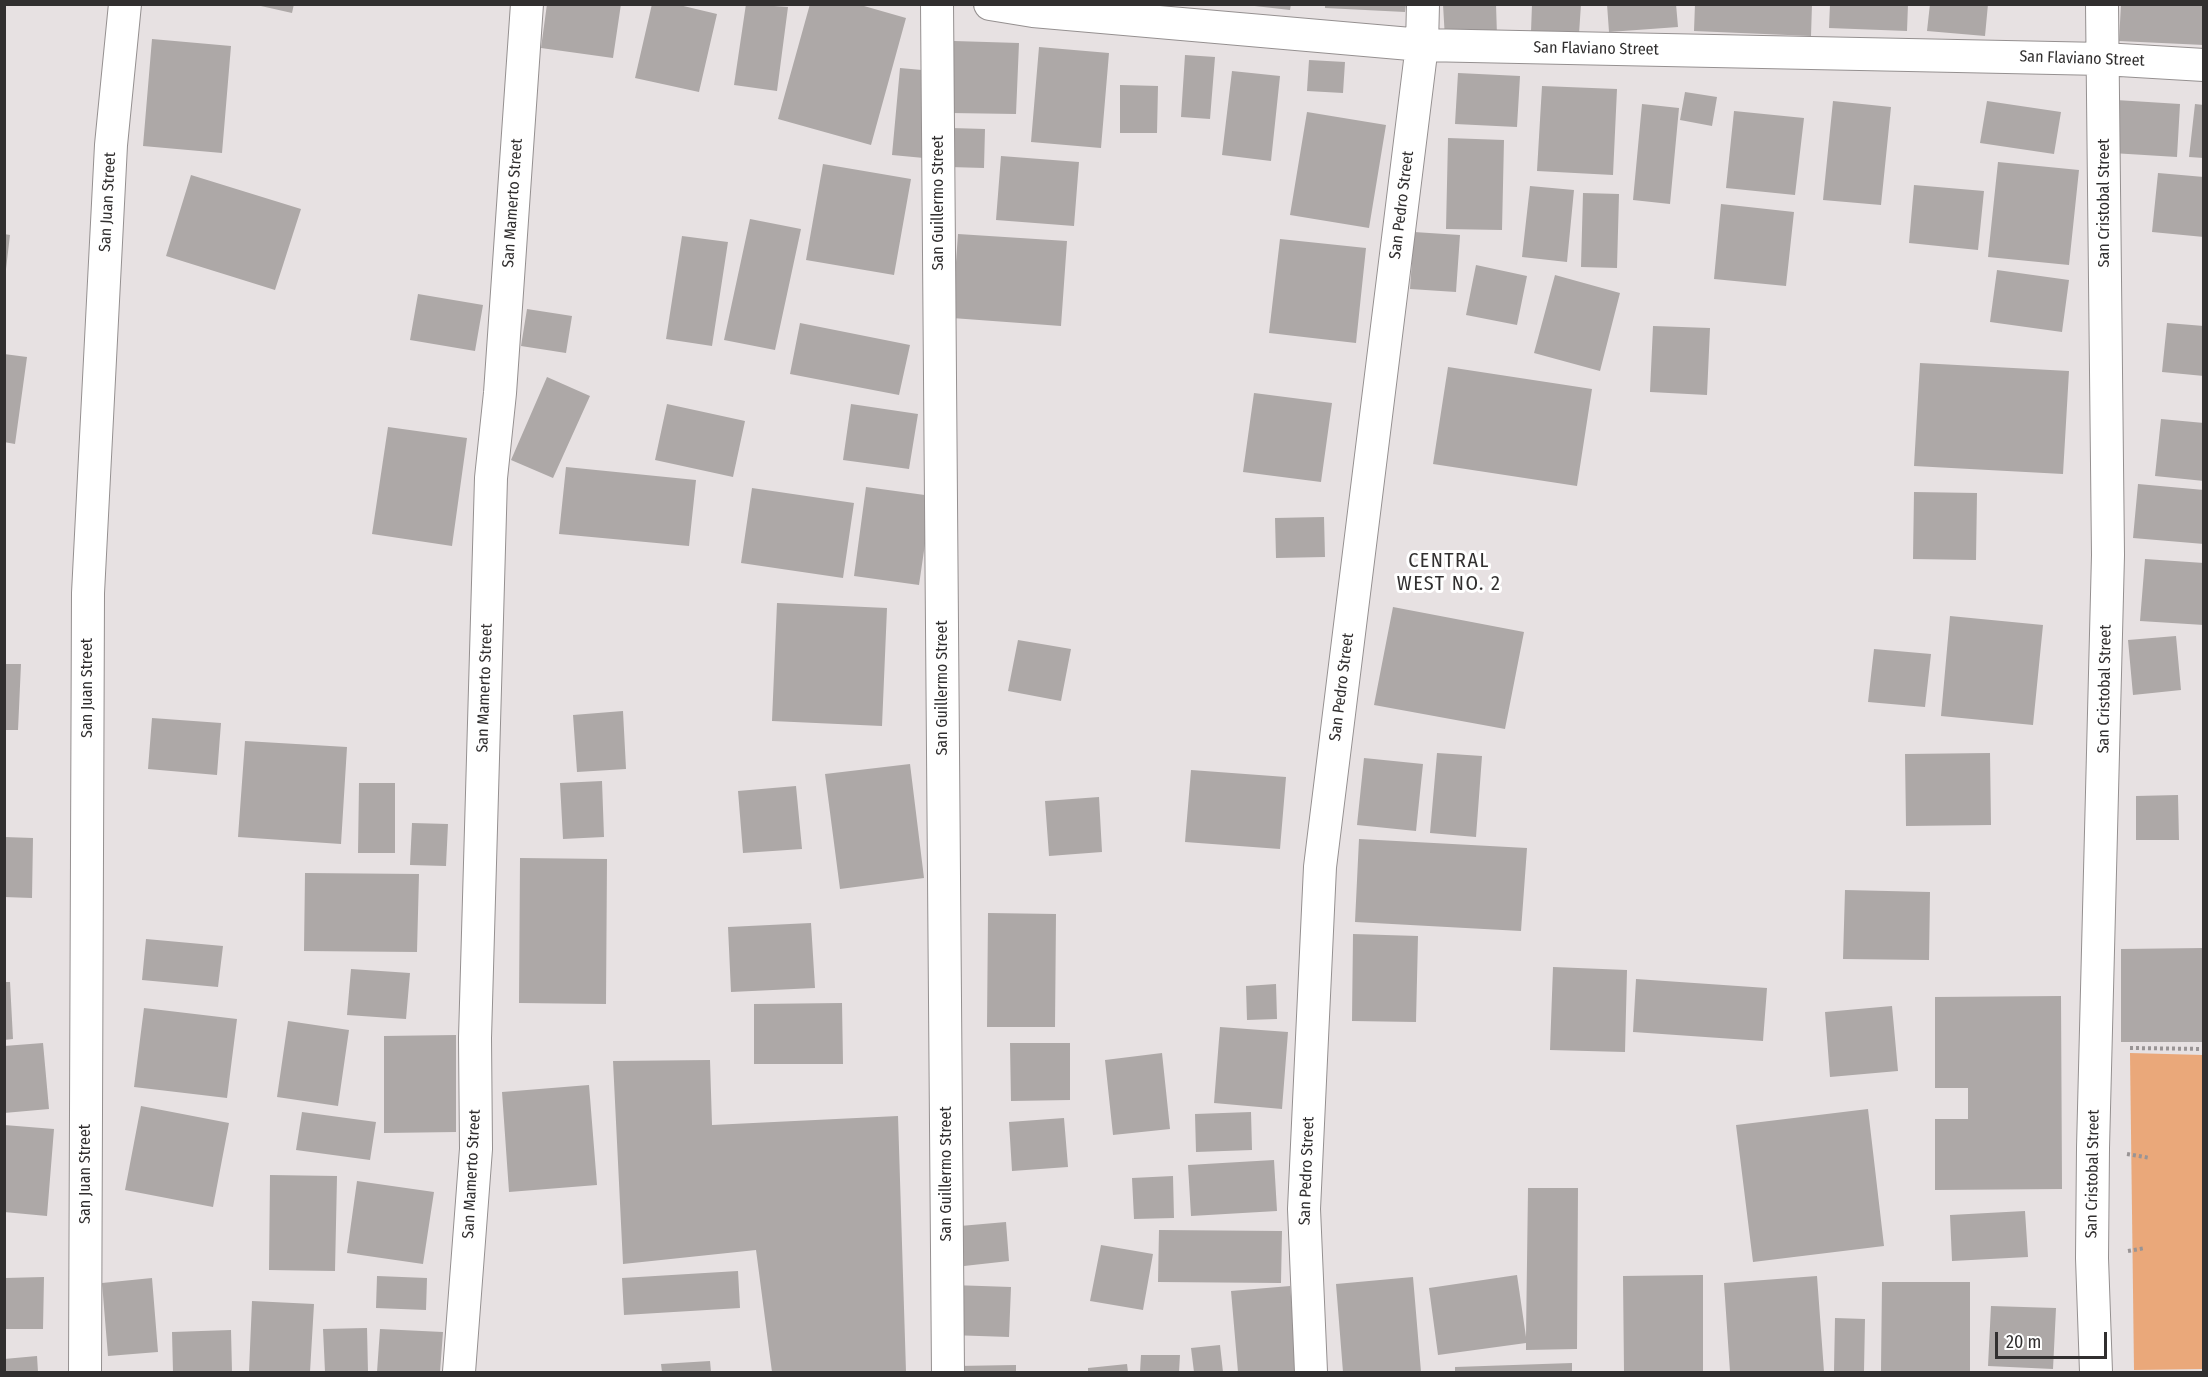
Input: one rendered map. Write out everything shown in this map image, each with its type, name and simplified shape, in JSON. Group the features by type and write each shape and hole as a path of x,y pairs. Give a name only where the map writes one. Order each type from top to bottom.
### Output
{"street":[{"name":"San Juan Street","path":"85,1372 88,593 111,145 125,4"},
{"name":"San Mamerto Street","path":"459,1372 476,1149 476,1038 491,478 501,381 527,4"},
{"name":"San Guillermo Street","path":"937,4 948,1372"},
{"name":"San Flaviano Street","path":"990,4 1033,11 1422,45 2103,59 2204,64"},
{"name":"San Pedro Street","path":"1311,1372 1304,1209 1320,867 1422,45 1423,4"},
{"name":"San Cristobal Street","path":"2096,1372 2092,1258 2108,555 2102,4"}],"path":[{"path":"2096,1047 2204,1048"}],"shaded area":[{"path":"2130,1053 2203,1055 2203,1369 2134,1370"}],"building":[{"path":"252,4 294,4 292,13"},
{"path":"547,4 621,4 613,58 541,48"},
{"path":"652,4 675,4 717,14 699,92 635,78"},
{"path":"746,4 788,7 777,91 734,85"},
{"path":"810,4 857,4 906,18 871,145 778,119"},
{"path":"1237,4 1291,4 1290,10"},
{"path":"1325,4 1406,4 1405,12 1325,8"},
{"path":"1443,4 1496,4 1497,36 1445,39"},
{"path":"1532,4 1581,4 1579,34 1531,32"},
{"path":"1607,4 1676,4 1678,27 1609,32"},
{"path":"1695,4 1812,4 1811,36 1694,31"},
{"path":"1830,4 1908,4 1907,31 1829,28"},
{"path":"1930,4 1988,4 1985,36 1927,31"},
{"path":"2121,4 2204,4 2204,45 2119,41"},
{"path":"152,39 231,46 222,153 143,146"},
{"path":"954,41 1019,43 1016,114 951,113"},
{"path":"1039,47 1109,53 1101,148 1031,142"},
{"path":"1185,55 1215,57 1210,119 1181,117"},
{"path":"1309,60 1345,62 1343,93 1307,91"},
{"path":"900,68 933,71 924,158 892,155"},
{"path":"1232,71 1280,76 1271,161 1222,155"},
{"path":"1458,73 1520,76 1517,127 1455,124"},
{"path":"1120,85 1158,86 1157,133 1120,133"},
{"path":"1542,86 1617,89 1613,175 1537,171"},
{"path":"1685,92 1717,97 1712,126 1680,120"},
{"path":"2116,100 2180,104 2177,157 2112,153"},
{"path":"1833,101 1891,107 1881,205 1823,200"},
{"path":"1987,101 2061,112 2054,154 1980,143"},
{"path":"1642,104 1679,108 1670,204 1633,200"},
{"path":"2195,104 2204,105 2204,158 2189,157"},
{"path":"1734,111 1804,118 1795,195 1726,188"},
{"path":"1307,112 1386,125 1369,228 1290,215"},
{"path":"951,128 985,129 984,168 950,167"},
{"path":"1448,138 1504,140 1502,230 1446,229"},
{"path":"1001,156 1079,162 1074,226 996,220"},
{"path":"1998,162 2079,170 2069,265 1988,257"},
{"path":"823,164 911,179 894,275 806,260"},
{"path":"2158,173 2204,177 2204,237 2152,232"},
{"path":"191,175 301,209 275,290 166,256"},
{"path":"1914,185 1984,191 1978,250 1909,243"},
{"path":"1530,186 1574,190 1567,262 1522,257"},
{"path":"1583,193 1619,194 1617,268 1581,267"},
{"path":"1721,204 1794,212 1786,286 1714,279"},
{"path":"750,219 801,229 775,350 724,340"},
{"path":"1414,232 1460,235 1456,292 1410,289"},
{"path":"4,234 10,235 6,269 4,269"},
{"path":"958,234 1067,241 1061,326 952,318"},
{"path":"682,236 728,242 712,346 666,339"},
{"path":"1280,239 1366,248 1356,343 1269,333"},
{"path":"1476,265 1527,276 1517,325 1466,315"},
{"path":"1997,270 2069,280 2062,332 1990,322"},
{"path":"1555,275 1620,293 1600,371 1534,353"},
{"path":"418,294 483,305 475,351 410,340"},
{"path":"527,309 572,316 566,353 521,346"},
{"path":"800,323 910,345 899,395 790,374"},
{"path":"2167,323 2204,326 2204,376 2162,372"},
{"path":"1653,326 1710,328 1707,395 1650,392"},
{"path":"4,354 27,357 15,444 4,442"},
{"path":"1920,363 2069,371 2063,474 1914,466"},
{"path":"1448,367 1592,389 1577,486 1433,464"},
{"path":"547,377 590,396 553,478 511,460"},
{"path":"1254,393 1332,403 1321,482 1243,472"},
{"path":"667,404 745,421 733,477 655,460"},
{"path":"851,404 918,414 909,469 843,460"},
{"path":"2161,419 2204,423 2204,481 2155,476"},
{"path":"388,427 467,438 452,546 372,534"},
{"path":"566,467 696,480 689,546 559,534"},
{"path":"2138,484 2204,490 2204,544 2133,538"},
{"path":"866,487 932,496 919,585 854,576"},
{"path":"752,488 854,503 843,578 741,563"},
{"path":"1914,492 1977,493 1976,560 1913,559"},
{"path":"1324,517 1325,557 1276,558 1275,518"},
{"path":"2145,559 2204,563 2204,625 2140,621"},
{"path":"777,603 887,608 882,726 772,721"},
{"path":"1393,607 1524,632 1505,729 1374,705"},
{"path":"1950,616 2043,625 2033,725 1941,716"},
{"path":"2176,636 2181,690 2133,695 2128,640"},
{"path":"1018,640 1071,649 1061,701 1008,691"},
{"path":"1874,649 1931,654 1925,707 1868,702"},
{"path":"4,664 21,664 18,730 4,730"},
{"path":"623,711 626,769 577,772 573,715"},
{"path":"152,718 221,723 217,775 148,769"},
{"path":"245,741 347,747 341,844 238,837"},
{"path":"1437,753 1482,756 1476,837 1430,833"},
{"path":"1990,753 1991,825 1906,826 1905,754"},
{"path":"1364,758 1423,764 1416,831 1357,825"},
{"path":"910,764 924,878 840,889 825,774"},
{"path":"1191,770 1286,777 1280,849 1185,842"},
{"path":"602,781 604,837 563,839 560,783"},
{"path":"359,783 395,783 395,853 358,853"},
{"path":"796,786 802,849 743,853 738,791"},
{"path":"2178,795 2179,840 2136,840 2136,796"},
{"path":"1099,797 1102,852 1049,856 1045,801"},
{"path":"412,823 448,824 446,866 410,865"},
{"path":"4,837 33,838 32,898 4,897"},
{"path":"1359,839 1527,848 1521,931 1355,922"},
{"path":"520,858 607,859 606,1004 519,1003"},
{"path":"305,873 419,874 417,952 304,951"},
{"path":"1845,890 1930,892 1929,960 1843,959"},
{"path":"988,913 1056,914 1055,1027 987,1027"},
{"path":"811,923 815,988 731,992 728,927"},
{"path":"1353,934 1418,936 1416,1022 1352,1021"},
{"path":"146,939 223,946 218,987 142,980"},
{"path":"2204,948 2204,1042 2121,1042 2121,949"},
{"path":"1553,967 1627,970 1625,1052 1550,1050"},
{"path":"351,969 410,973 406,1019 347,1015"},
{"path":"1636,979 1767,988 1763,1041 1633,1032"},
{"path":"4,982 10,982 13,1039 4,1040"},
{"path":"1276,984 1277,1019 1247,1020 1246,986"},
{"path":"2061,996 2062,1189 1935,1190 1935,1119 1968,1119 1968,1088 1935,1088 1935,997"},
{"path":"842,1003 843,1064 754,1064 754,1004"},
{"path":"1892,1006 1898,1071 1830,1077 1825,1012"},
{"path":"144,1008 237,1019 227,1098 134,1087"},
{"path":"288,1021 349,1030 338,1106 277,1097"},
{"path":"1220,1027 1288,1032 1282,1109 1214,1103"},
{"path":"456,1035 456,1132 384,1133 384,1036"},
{"path":"43,1043 49,1109 4,1113 4,1046"},
{"path":"1010,1043 1070,1043 1070,1100 1011,1101"},
{"path":"1162,1053 1170,1129 1113,1135 1105,1060"},
{"path":"710,1060 712,1125 898,1116 906,1372 772,1372 756,1250 623,1264 613,1061"},
{"path":"589,1085 597,1185 509,1192 502,1092"},
{"path":"141,1106 229,1123 213,1207 125,1190"},
{"path":"1868,1109 1884,1246 1753,1262 1736,1125"},
{"path":"302,1112 376,1122 370,1160 296,1150"},
{"path":"1251,1112 1252,1150 1196,1152 1195,1114"},
{"path":"1064,1118 1068,1167 1012,1171 1009,1122"},
{"path":"4,1125 54,1129 47,1216 4,1212"},
{"path":"1274,1160 1277,1211 1191,1216 1188,1165"},
{"path":"270,1175 337,1176 335,1271 269,1270"},
{"path":"1173,1176 1174,1218 1134,1219 1132,1178"},
{"path":"357,1181 434,1192 423,1264 347,1253"},
{"path":"1528,1188 1578,1188 1577,1349 1526,1350 1526,1343 1438,1355 1429,1288 1517,1275 1526,1337"},
{"path":"2025,1211 2028,1257 1952,1261 1950,1215"},
{"path":"1006,1222 1009,1261 964,1266 960,1226"},
{"path":"1159,1230 1282,1231 1281,1283 1158,1282"},
{"path":"1101,1245 1153,1254 1143,1310 1090,1301"},
{"path":"738,1271 740,1308 624,1315 622,1278"},
{"path":"1703,1275 1703,1372 1624,1372 1623,1276"},
{"path":"377,1276 427,1278 426,1310 376,1308"},
{"path":"1817,1276 1824,1372 1730,1372 1724,1283"},
{"path":"44,1277 43,1329 4,1329 5,1278"},
{"path":"1413,1277 1421,1372 1343,1372 1336,1284"},
{"path":"152,1278 158,1352 108,1356 102,1283"},
{"path":"1882,1282 1970,1282 1970,1372 1881,1371"},
{"path":"952,1285 1011,1287 1009,1337 950,1335"},
{"path":"1290,1286 1298,1372 1238,1372 1231,1291"},
{"path":"252,1301 314,1304 310,1372 249,1372"},
{"path":"1991,1306 2056,1308 2053,1369 1988,1366"},
{"path":"1835,1318 1865,1319 1864,1371 1834,1371"},
{"path":"367,1328 368,1372 325,1372 323,1329"},
{"path":"380,1329 443,1332 440,1372 377,1372"},
{"path":"231,1330 232,1372 173,1372 172,1332"},
{"path":"1220,1345 1223,1372 1194,1372 1191,1348"},
{"path":"1141,1355 1180,1355 1179,1372 1140,1372"},
{"path":"37,1356 38,1372 4,1372 4,1359"},
{"path":"710,1361 711,1372 662,1372 661,1364"},
{"path":"1572,1363 1572,1372 1455,1372 1455,1367"},
{"path":"1127,1364 1128,1372 1088,1372 1088,1368"},
{"path":"1016,1365 1016,1372 957,1372 957,1366"}],"district":[{"name":"CENTRAL WEST NO. 2","path":"1449,572"}]}
